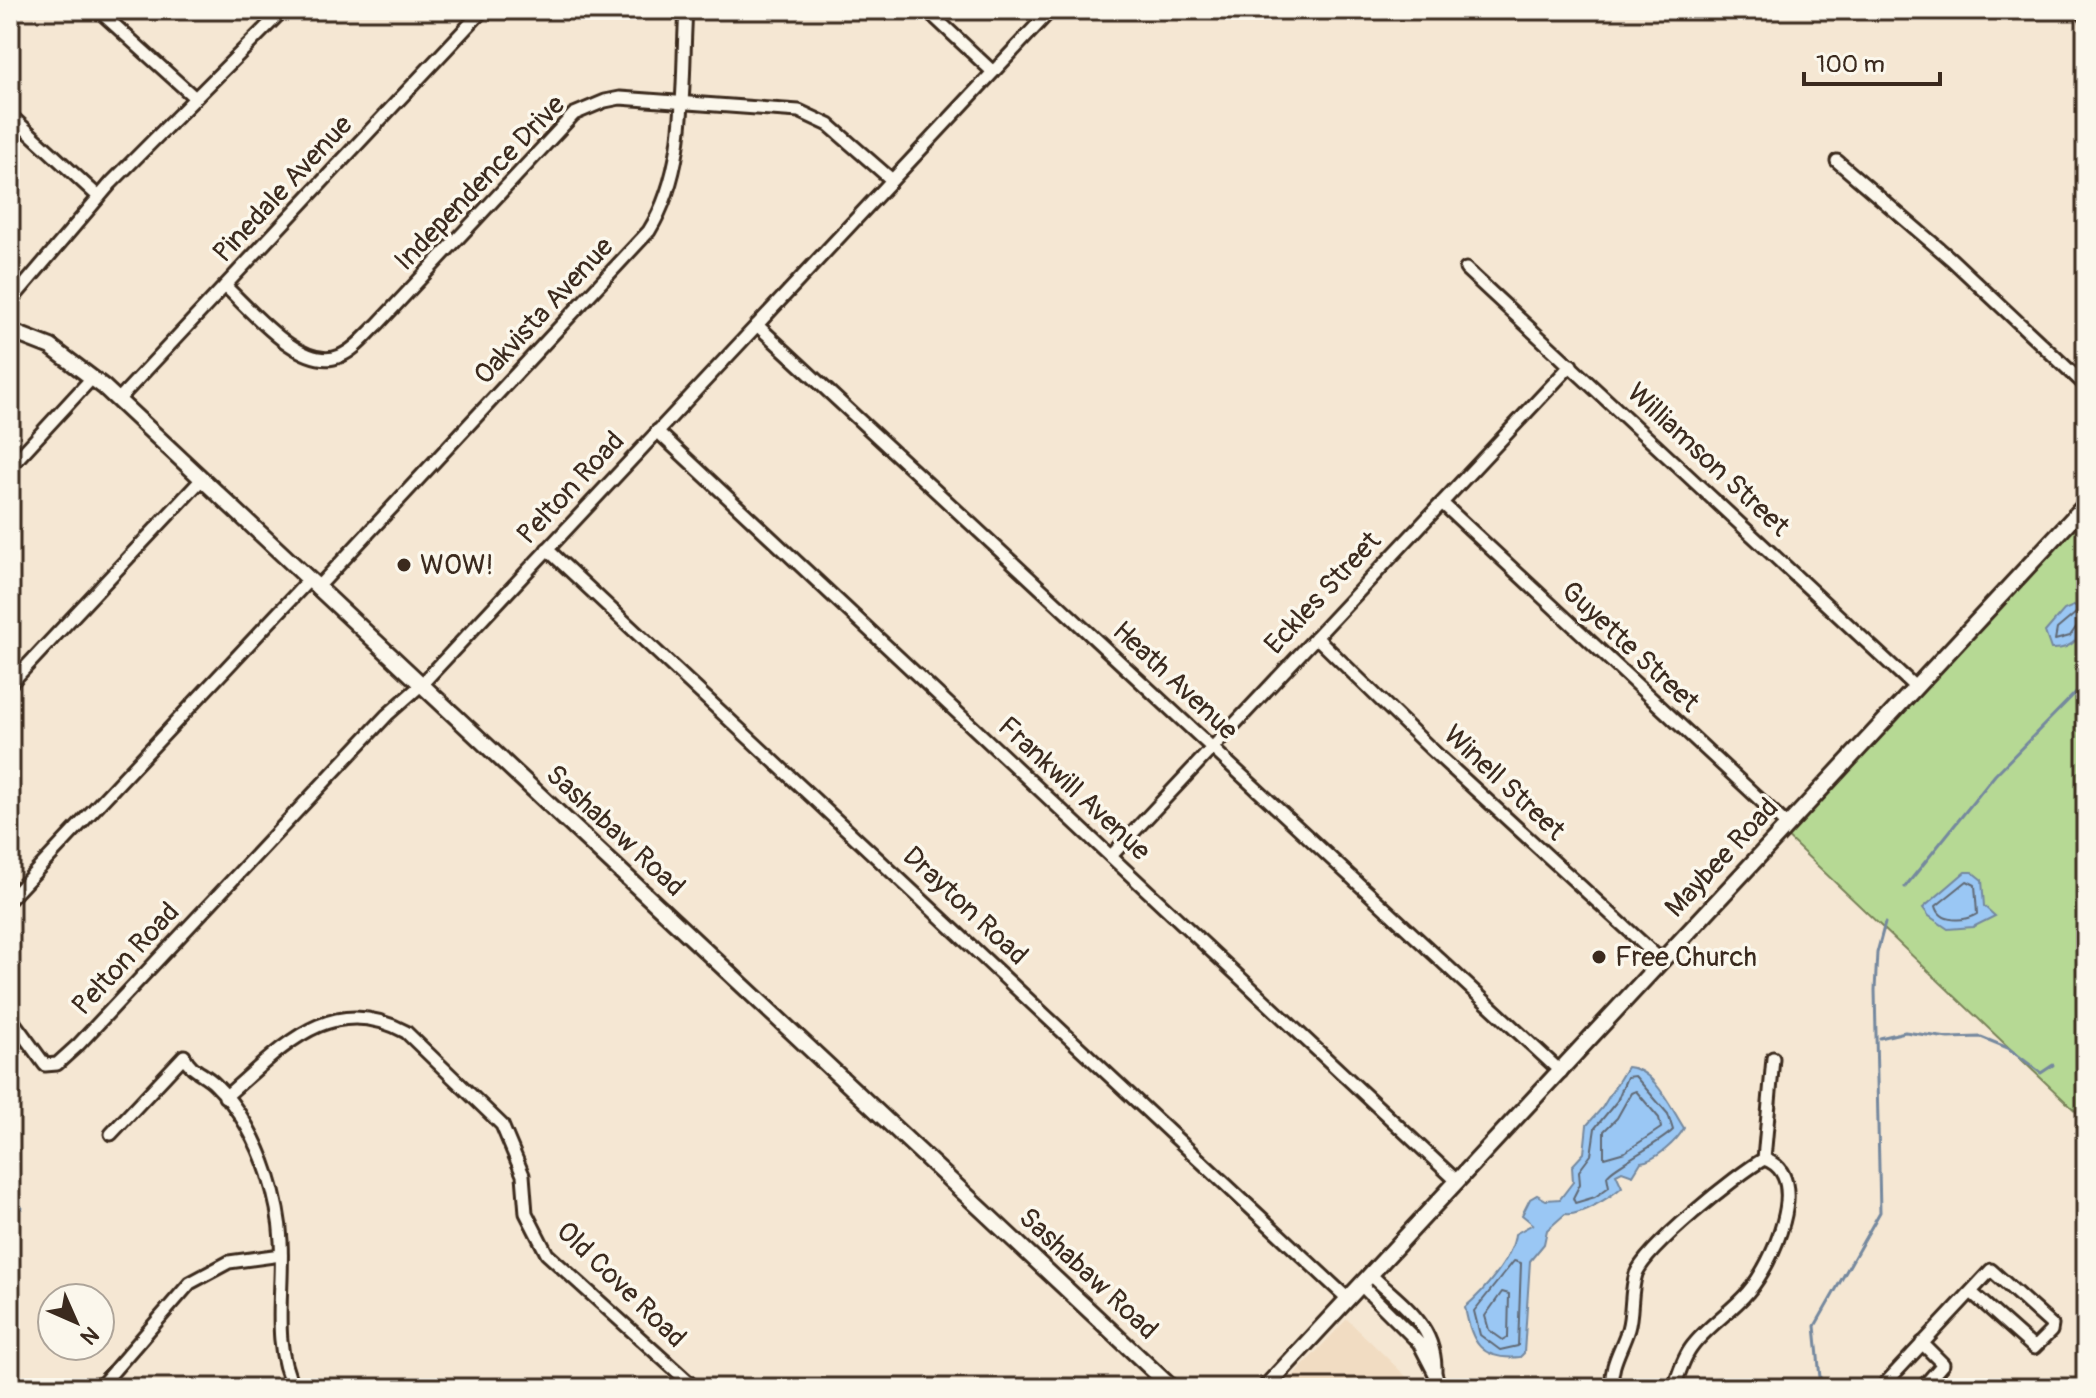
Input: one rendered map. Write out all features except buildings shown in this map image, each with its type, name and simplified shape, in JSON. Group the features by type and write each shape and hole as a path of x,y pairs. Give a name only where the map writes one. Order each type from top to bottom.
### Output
{"street":[{"path":"98,10 194,97"},
{"path":"12,295 194,97 283,10"},
{"name":"Pinedale Avenue","path":"118,400 483,10"},
{"name":"Oakvista Avenue","path":"10,899 643,240 661,211 672,184 686,10"},
{"path":"927,10 993,72"},
{"name":"Pelton Road","path":"10,1017 39,1060 45,1065 57,1064 377,726 421,685 1051,10"},
{"path":"2079,10 2086,17"},
{"name":"Independence Drive","path":"225,286 306,356 331,359 342,355 378,324 574,114 620,98 775,108 812,115 829,125 892,180"},
{"path":"10,115 99,197"},
{"path":"1837,161 1951,259 2086,386"},
{"name":"Williamson Street","path":"1466,269 1915,687"},
{"name":"Heath Avenue","path":"757,325 1561,1072"},
{"name":"Sashabaw Road","path":"10,331 51,347 118,400 1172,1388"},
{"name":"Eckles Street","path":"1111,856 1571,365"},
{"path":"10,467 92,378"},
{"name":"Frankwill Avenue","path":"657,431 1458,1182"},
{"path":"10,684 202,479"},
{"name":"Guyette Street","path":"1442,503 1787,825"},
{"name":"Maybee Road","path":"1265,1388 2086,504"},
{"name":"Drayton Road","path":"547,549 1348,1299"},
{"name":"Winell Street","path":"1316,637 1430,748 1662,961"},
{"name":"Old Cove Road","path":"225,1097 291,1041 318,1024 351,1017 389,1023 406,1032 502,1125 523,1175 526,1213 547,1254 695,1388"},
{"path":"111,1134 184,1056 191,1071 216,1085 225,1097 257,1145 275,1199 281,1255 284,1361 294,1388"},
{"path":"1612,1388 1611,1369 1628,1329 1635,1276 1642,1263 1680,1226 1764,1159 1773,1058"},
{"path":"1674,1388 1690,1349 1750,1291 1763,1273 1788,1199 1787,1182 1780,1168 1764,1159"},
{"path":"94,1388 104,1382 190,1283 229,1262 281,1255"},
{"path":"1881,1388 1991,1270 2052,1325 2051,1331 2034,1348 1971,1292"},
{"path":"1366,1280 1421,1323 1436,1351 1435,1374"},
{"path":"1366,1280 1410,1333 1441,1388"},
{"path":"1410,1333 1421,1323"},
{"path":"1922,1343 1943,1364 1922,1388"}],"shaded area":[{"path":"1347,1319 1418,1388 1282,1388"}],"green space":[{"path":"2086,506 2086,1121 1782,832"}],"water":[{"path":"2078,604 2086,616 2079,636 2071,645 2051,649 2045,632 2064,610"},
{"path":"1965,872 1972,872 1982,880 1984,906 1995,916 1973,927 1948,929 1923,908"},
{"path":"1627,1067 1637,1069 1653,1081 1684,1128 1665,1150 1641,1162 1633,1175 1622,1171 1616,1174 1622,1187 1617,1191 1586,1209 1565,1214 1547,1230 1544,1244 1530,1261 1524,1353 1520,1357 1507,1357 1487,1352 1475,1339 1465,1307 1503,1264 1515,1234 1533,1224 1522,1215 1530,1199 1537,1195 1546,1200 1560,1199 1573,1182 1572,1166 1584,1153 1587,1125 1602,1108"}],"waterway":[{"path":"1905,887 1995,775 2086,682"},
{"path":"1821,1388 1815,1326 1880,1212 1875,990 1877,953 1885,923"},
{"path":"1880,1038 1905,1032 1948,1038 1981,1037 2008,1048 2041,1073 2053,1065"},
{"path":"10,1200 22,1208"}],"place":[{"name":"WOW!","path":"404,565"},
{"name":"Free Church","path":"1599,957"}]}
